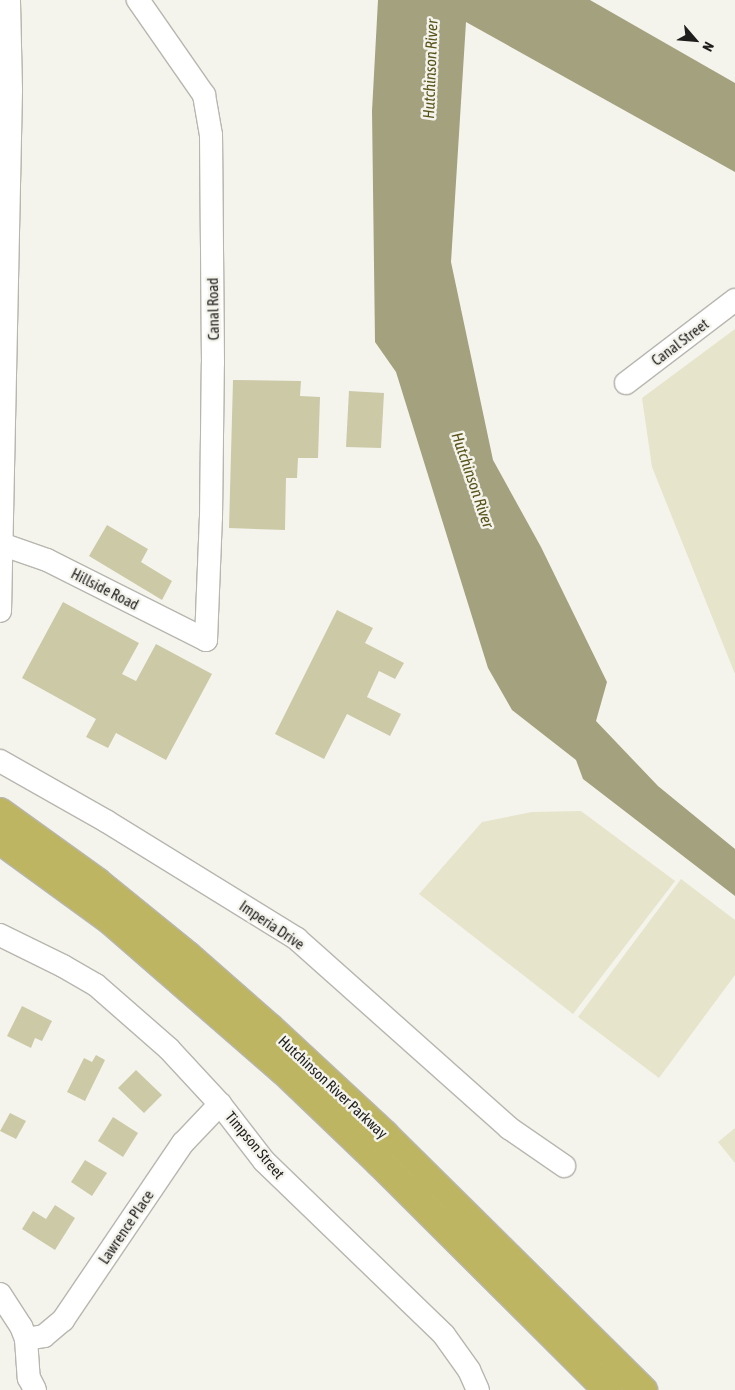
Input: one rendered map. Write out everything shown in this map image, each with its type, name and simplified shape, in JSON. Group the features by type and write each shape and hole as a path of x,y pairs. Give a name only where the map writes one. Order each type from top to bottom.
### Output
{"highway":[{"name":"Hutchinson River Parkway","path":"1,822 62,883 110,920 284,1070 608,1390"},
{"name":"Hutchinson River Parkway","path":"1,822 72,862 131,909 276,1033 384,1135 643,1390"}],"street":[{"path":"0,611 11,90 9,0"},
{"name":"Canal Road","path":"138,0 204,95 211,135 213,364 211,517 206,640"},
{"name":"Canal Street","path":"626,383 735,300"},
{"name":"Hillside Road","path":"1,544 47,560 206,640"},
{"name":"Imperia Drive","path":"0,761 106,821 297,939 509,1128 564,1166"},
{"name":"Timpson Street","path":"0,935 63,966 96,985 169,1049 220,1104 264,1161 444,1335 470,1370 478,1390"},
{"name":"Lawrence Place","path":"26,1339 44,1336 63,1320 183,1144 220,1104"},
{"path":"0,1294 14,1312 26,1339 29,1378 35,1390"}],"shaded area":[{"path":"735,329 735,674 652,467 642,398"},
{"path":"581,811 675,881 573,1014 419,894 482,822 532,812"},
{"path":"681,879 735,920 735,975 659,1078 578,1017"},
{"path":"735,1128 735,1163 718,1142"}],"water":[{"name":"Hutchinson River","path":"378,0 590,0 735,83 735,172 466,22 451,262 493,460 541,547 607,682 596,721 658,786 735,849 735,896 583,779 576,760 512,710 488,668 396,372 375,342 372,111"}],"building":[{"path":"233,380 301,381 300,396 320,397 318,458 298,458 297,478 286,478 285,530 229,528"},
{"path":"349,391 384,393 381,448 346,447"},
{"path":"107,525 148,549 141,562 172,581 162,600 89,556"},
{"path":"63,602 139,643 122,674 136,681 156,644 212,674 166,760 116,733 108,748 86,737 96,719 22,678"},
{"path":"337,610 373,628 365,643 404,663 395,679 379,671 367,697 401,714 390,736 347,714 324,759 275,734"},
{"path":"22,1006 52,1021 42,1041 35,1038 31,1048 7,1036"},
{"path":"96,1055 105,1060 85,1101 67,1092 84,1058 92,1062"},
{"path":"136,1070 162,1095 144,1113 118,1088"},
{"path":"10,1113 26,1121 16,1139 0,1131"},
{"path":"113,1117 138,1133 123,1157 98,1141"},
{"path":"85,1160 107,1173 92,1196 71,1182"},
{"path":"55,1205 75,1218 55,1250 22,1229 33,1211 46,1219"}]}
